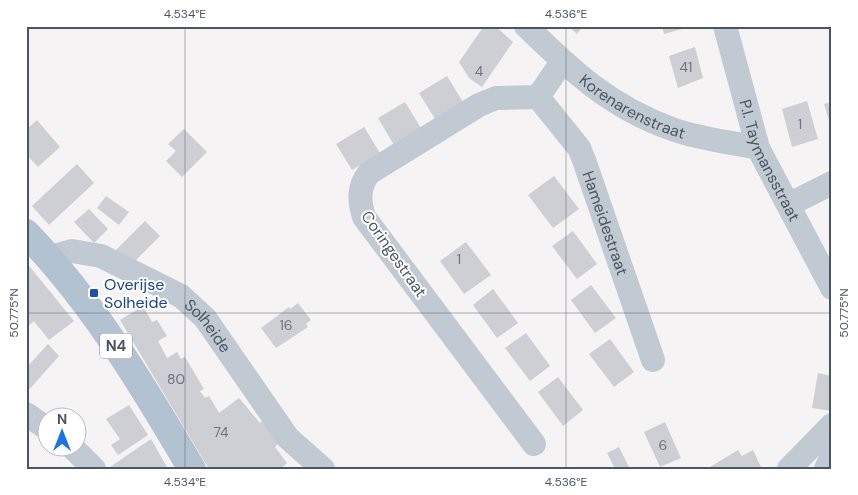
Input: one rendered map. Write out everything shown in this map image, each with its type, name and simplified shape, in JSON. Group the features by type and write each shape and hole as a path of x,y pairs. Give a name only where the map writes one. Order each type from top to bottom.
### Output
{"main road":[{"name":"N4","path":"26,232 50,257 78,292 119,350 192,469"}],"street":[{"name":"Korenarenstraat","path":"526,26 562,62 590,86 636,114 674,130 758,148"},
{"name":"P.I. Taymansstraat","path":"725,26 758,148 790,204 832,288"},
{"path":"538,97 562,62"},
{"name":"Hameidestraat","path":"538,97 579,148 653,360"},
{"name":"Coringestraat","path":"534,444 364,217 360,193 361,185 370,173 479,105 496,98 538,97"},
{"path":"790,204 832,183"},
{"name":"Solheide","path":"50,257 72,251 101,256 181,296 205,318 288,438 323,469"},
{"path":"26,414 38,422"},
{"path":"789,469 832,425"},
{"path":"826,469 832,456"},
{"path":"83,458 94,469"}],"building":[{"path":"484,26 495,26 513,42 482,87 469,78 459,62"},
{"path":"568,26 583,26 577,34"},
{"path":"662,26 689,26 689,27 664,34"},
{"path":"695,47 703,78 678,88 669,56"},
{"path":"447,76 463,102 435,119 419,93"},
{"path":"807,101 818,139 792,147 782,109"},
{"path":"405,102 421,128 394,145 378,118"},
{"path":"832,102 832,127 831,127 824,104"},
{"path":"37,120 60,147 38,167 26,154 26,130"},
{"path":"364,127 380,153 352,170 336,144"},
{"path":"184,129 207,152 182,177 166,161 176,151 168,144"},
{"path":"77,164 94,183 49,225 32,206"},
{"path":"554,176 579,209 553,228 528,195"},
{"path":"106,196 129,212 119,225 97,208"},
{"path":"89,209 108,229 94,243 74,222"},
{"path":"145,221 160,236 134,262 115,251"},
{"path":"573,231 597,264 577,279 552,246"},
{"path":"466,242 491,275 464,294 440,261"},
{"path":"26,262 74,321 49,340 34,321 26,328"},
{"path":"591,285 616,318 595,333 571,300"},
{"path":"493,289 518,323 497,338 473,305"},
{"path":"298,303 311,320 306,324 308,327 276,348 261,328 289,307 290,309"},
{"path":"143,306 152,322 157,320 167,336 158,341 167,358 177,352 181,359 185,357 204,389 200,391 205,398 209,396 219,413 239,398 260,423 266,418 283,439 275,447 287,463 280,469 209,469 120,320"},
{"path":"526,333 550,366 530,381 505,348"},
{"path":"610,339 634,372 614,387 589,354"},
{"path":"48,344 59,356 26,393 26,368"},
{"path":"818,373 832,376 832,411 812,408"},
{"path":"558,377 583,410 563,426 538,392"},
{"path":"129,405 148,435 118,455 111,445 120,439 106,419"},
{"path":"665,422 681,458 660,467 644,432"},
{"path":"151,439 168,469 107,469"},
{"path":"619,447 630,469 615,469 607,453"},
{"path":"738,450 742,456 753,450 762,469 711,469 710,467"}],"place":[{"name":"Overijse Solheide","path":"94,293"}]}
